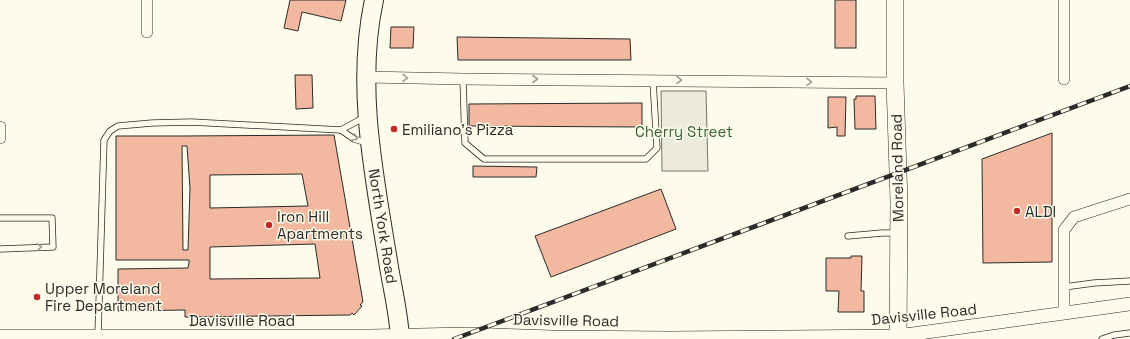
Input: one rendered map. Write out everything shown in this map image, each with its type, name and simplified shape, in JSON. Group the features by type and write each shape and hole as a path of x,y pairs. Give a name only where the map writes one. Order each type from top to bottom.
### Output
{"highway":[{"name":"North York Road","path":"374,0 369,22 366,77 368,111 377,194 400,337"}],"main road":[{"name":"Moreland Road","path":"895,0 895,83 899,202 898,338"}],"street":[{"path":"147,0 147,32"},
{"path":"1064,0 1064,79"},
{"path":"366,77 895,83"},
{"path":"0,127 0,138"},
{"path":"1064,313 1064,230 1074,217 1130,199"},
{"name":"Davisville Road","path":"0,336 35,338 400,337 467,334 519,338 898,338 1130,304"}],"lane":[{"path":"463,79 465,143 484,160 646,159 657,148 653,80"},
{"path":"341,130 368,111"},
{"path":"98,337 104,140 110,131 118,126 152,123 191,122 259,125 341,130 354,139 371,145"},
{"path":"0,218 52,218 53,247 0,249"},
{"path":"848,236 899,233"},
{"path":"1064,287 1094,283 1130,281"},
{"path":"1102,339 1114,335 1130,333"}],"green space":[{"name":"Cherry Street","path":"661,91 706,91 708,171 662,171"}],"building":[{"path":"290,0 346,0 341,21 302,12 298,31 284,28"},
{"path":"835,0 856,0 856,48 835,48"},
{"path":"391,27 414,27 413,48 390,48"},
{"path":"457,37 630,39 631,60 458,60"},
{"path":"295,75 312,75 313,108 296,109"},
{"path":"856,96 875,96 876,129 855,129 854,99 856,99"},
{"path":"828,97 846,97 845,136 837,136 837,127 828,128"},
{"path":"642,103 642,127 469,126 469,104"},
{"name":"ALDI","path":"1052,133 1052,262 983,263 982,159"},
{"name":"Iron Hill Apartments","path":"334,135 363,302 360,305 362,306 354,315 352,313 350,315 185,317 185,310 118,311 118,269 188,268 189,260 116,260 116,136","holes":["182,146 187,146 190,188 188,250 183,250","302,174 308,206 210,208 210,175","315,244 320,278 210,279 210,247"]},
{"path":"473,166 537,167 536,177 473,177"},
{"path":"661,189 676,229 551,277 535,236"},
{"path":"851,256 862,256 861,291 864,291 864,312 838,312 839,291 826,291 826,258 851,258"}],"railway":[{"path":"454,339 1130,86"}],"place":[{"name":"Emiliano's Pizza","path":"394,129"},
{"name":"ALDI","path":"1017,211"},
{"name":"Iron Hill Apartments","path":"269,225"},
{"name":"Upper Moreland Fire Department","path":"37,297"}]}
